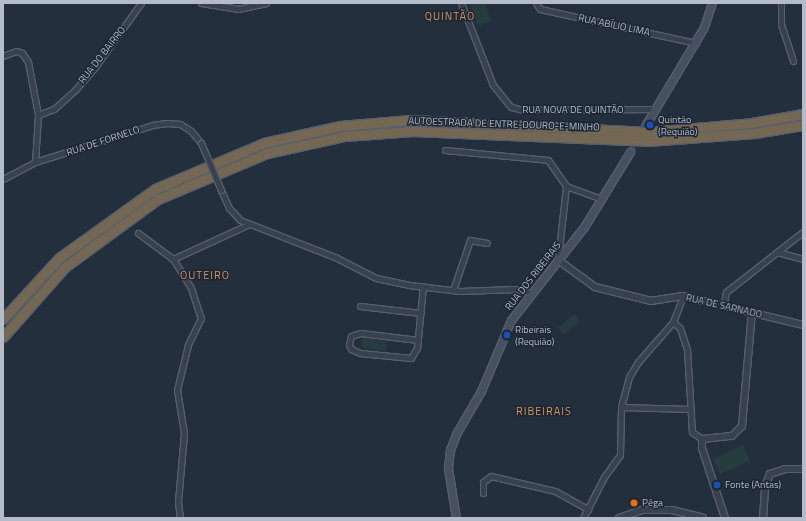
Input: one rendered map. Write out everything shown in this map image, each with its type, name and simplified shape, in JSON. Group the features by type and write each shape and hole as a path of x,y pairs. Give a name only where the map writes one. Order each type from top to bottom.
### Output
{"highway":[{"name":"AUTOESTRADA DE ENTRE-DOURO-E-MINHO","path":"3,319 59,258 155,189 264,142 340,126 411,120 648,132 752,123 803,114"},
{"name":"AUTOESTRADA DE ENTRE-DOURO-E-MINHO","path":"3,336 65,267 158,199 267,152 345,136 413,131 647,141 755,133 803,125"}],"main road":[{"path":"645,126 696,43 707,21 712,3"},
{"name":"RUA DOS RIBEIRAIS","path":"456,518 448,468 452,441 481,391 509,324 602,199 630,152"}],"street":[{"name":"RUA DO BAIRRO","path":"38,115 54,109 75,90 95,68 141,3"},
{"path":"201,3 238,9 266,3"},
{"name":"RUA NOVA DE QUINTÃO","path":"461,3 493,85 511,107 523,110 656,109"},
{"name":"RUA ABÍLIO LIMA","path":"536,3 540,9 696,43"},
{"path":"781,3 780,24 793,61"},
{"path":"3,56 16,51 22,53 28,62 38,115 35,162"},
{"name":"RUA DE FORNELO","path":"3,179 35,162 167,122 180,124 191,131 201,143 229,208 240,220 249,224"},
{"path":"445,150 548,160 566,186 602,199"},
{"path":"558,260 566,186"},
{"path":"173,259 249,224 335,257 376,278 453,290 477,292 515,289 532,293"},
{"path":"724,304 726,292 803,232"},
{"path":"138,233 173,259 191,288 201,318 188,345 177,390 184,432 178,502 180,518"},
{"path":"453,290 470,240 487,243"},
{"path":"777,252 803,259"},
{"name":"RUA DE SARNADO","path":"558,260 595,287 651,301 683,296 724,304 803,325"},
{"path":"418,340 360,333 351,336 349,345 355,352 407,359 414,355 418,340 424,286"},
{"path":"583,518 604,477 620,455 621,407 629,377 638,362 673,322 683,296"},
{"path":"360,306 421,314"},
{"path":"673,322 680,328 687,349 692,432 702,439 732,436 742,426 752,312"},
{"path":"621,407 690,409"},
{"path":"702,439 702,448 725,518"},
{"path":"763,518 765,488 770,474 784,469 803,469"},
{"path":"483,493 482,482 490,476 555,490 588,509"},
{"path":"622,517 642,510 672,510 703,518"}],"green space":[{"path":"470,3 485,3 491,21 478,26"},
{"path":"574,314 580,321 564,335 558,328"},
{"path":"362,338 387,341 386,352 362,348"},
{"path":"743,445 750,460 720,474 713,459"}],"tunnel":[{"path":"630,152 639,137"}],"place":[{"name":"Quintão (Requião)","path":"650,125"},
{"name":"Ribeirais (Requião)","path":"507,335"},
{"name":"Fonte (Antas)","path":"717,485"},
{"name":"Pêga","path":"634,503"}],"district":[{"name":"QUINTÃO","path":"450,16"},
{"name":"OUTEIRO","path":"205,275"},
{"name":"RIBEIRAIS","path":"544,411"}]}
